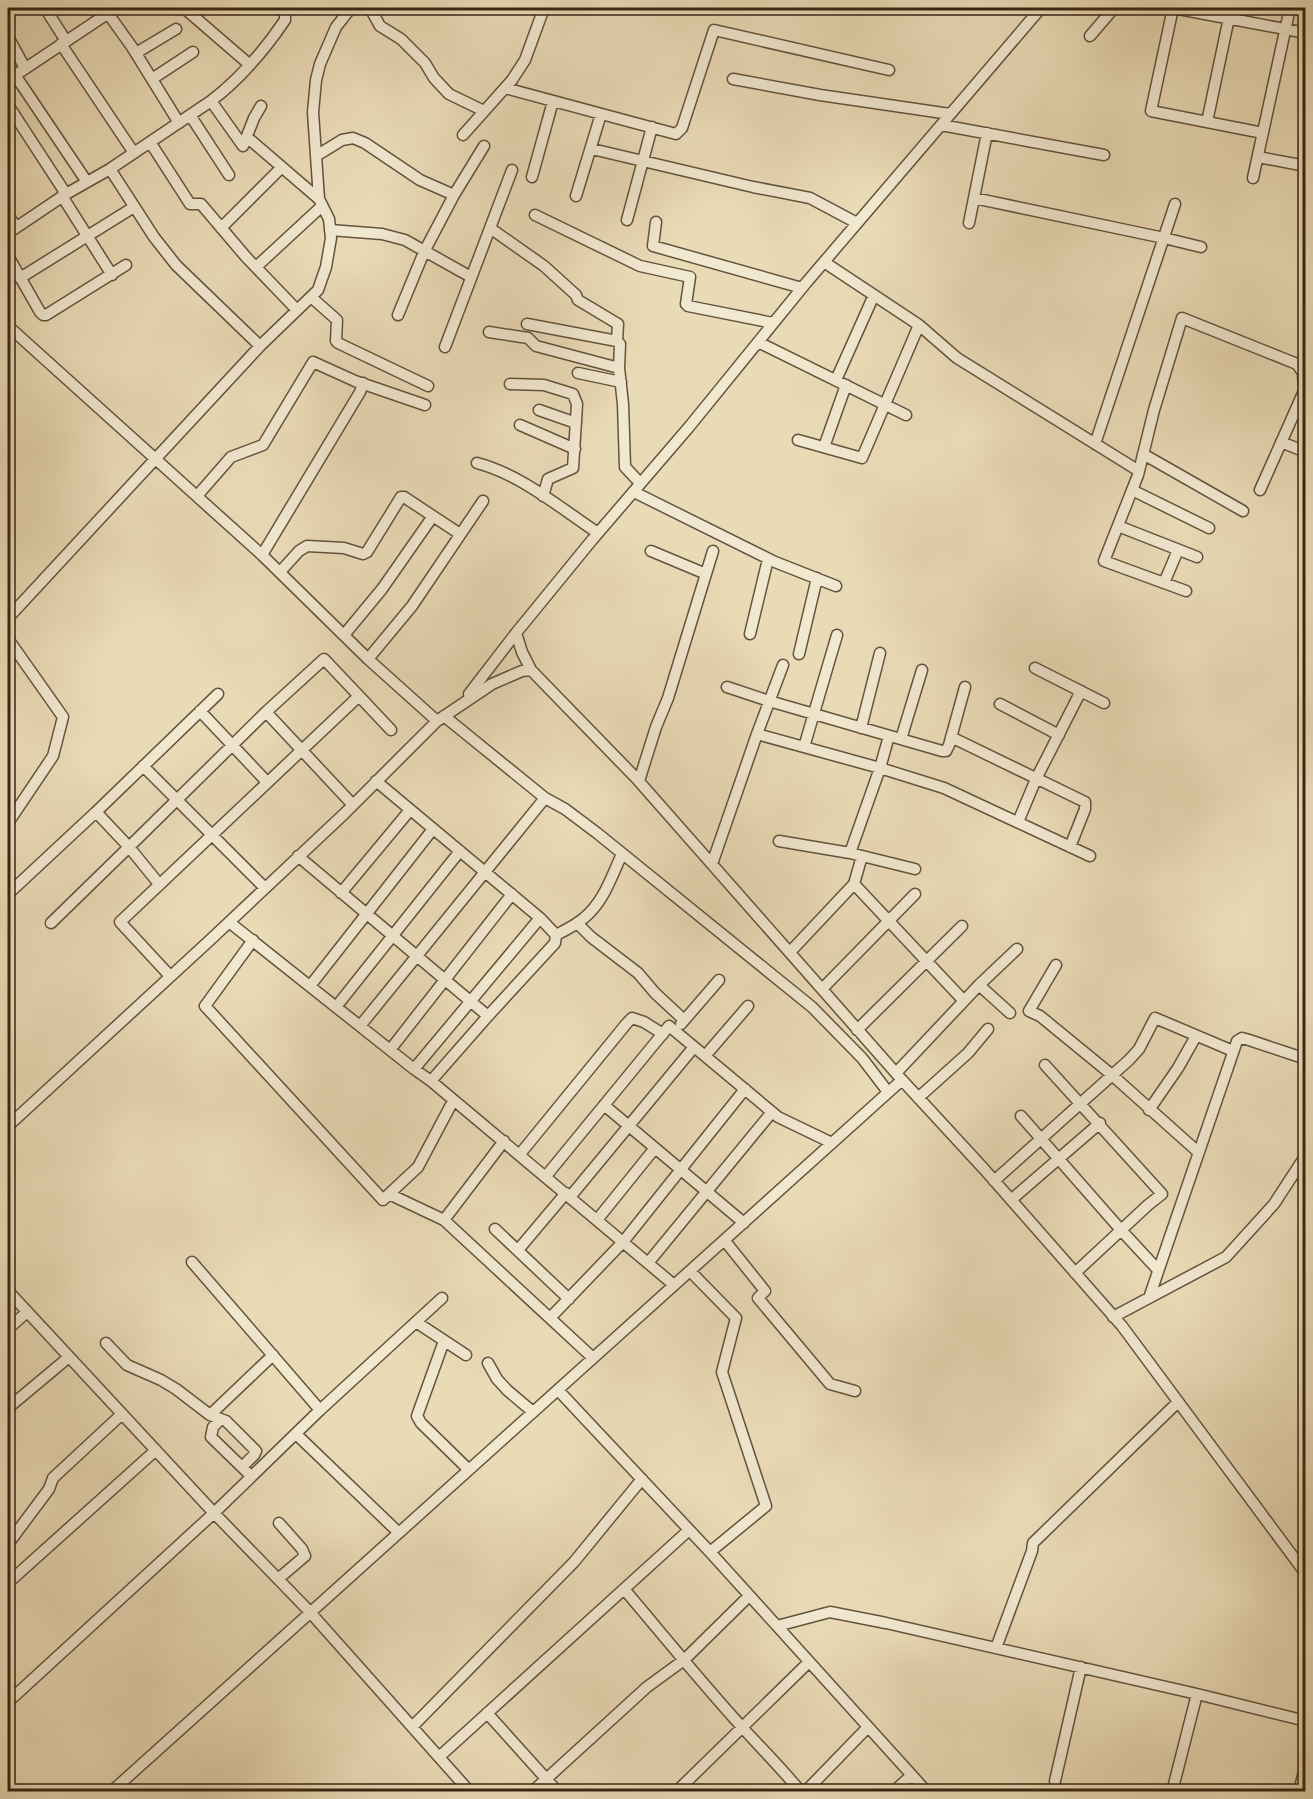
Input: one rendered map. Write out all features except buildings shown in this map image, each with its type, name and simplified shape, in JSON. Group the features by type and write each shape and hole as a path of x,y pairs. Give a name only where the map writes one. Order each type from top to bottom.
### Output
{"street":[{"path":"45,8 134,153"},
{"path":"184,8 250,65"},
{"path":"8,215 12,230 64,195 110,169 231,86 261,54 285,20 285,14 281,8"},
{"path":"8,618 260,346 318,290 326,267 331,238 329,219 321,202 315,156 313,112 316,80 320,64 336,27 351,8"},
{"path":"370,8 380,26 401,39 425,63 434,78 449,94 484,111"},
{"path":"463,135 505,88 525,60 544,8"},
{"path":"463,702 516,633 802,288 1041,8"},
{"path":"1090,36 1114,8"},
{"path":"1263,133 1151,111 1173,8 1229,13 1305,33"},
{"path":"1253,178 1290,8"},
{"path":"87,182 11,77 109,9 179,123"},
{"path":"1207,122 1229,13"},
{"path":"136,53 176,29"},
{"path":"505,88 676,134 682,128 714,30 889,70"},
{"path":"8,37 25,68"},
{"path":"152,79 193,52"},
{"path":"733,79 820,95 950,114"},
{"path":"210,101 243,146 261,106"},
{"path":"532,177 554,101"},
{"path":"8,105 112,275"},
{"path":"576,196 601,114"},
{"path":"190,115 229,175"},
{"path":"941,125 1104,155"},
{"path":"627,220 652,127"},
{"path":"969,224 987,133"},
{"path":"248,138 321,202"},
{"path":"315,156 342,140 354,138 420,180 454,195"},
{"path":"150,142 190,204 201,204 297,310"},
{"path":"398,315 424,252 454,195 484,146"},
{"path":"592,149 810,198 857,222"},
{"path":"1258,157 1305,166"},
{"path":"222,228 282,167"},
{"path":"110,169 153,237 176,265 260,346"},
{"path":"444,347 512,170"},
{"path":"974,198 1201,247"},
{"path":"256,267 321,202"},
{"path":"1095,444 1175,204"},
{"path":"20,278 134,207"},
{"path":"536,215 640,266 690,277 686,304 688,306 773,323"},
{"path":"656,222 653,246 802,288"},
{"path":"490,228 544,266 576,295 578,300 618,324 617,341 620,344 619,368 623,404 625,467 637,488 768,559 836,586"},
{"path":"330,230 382,234 405,240 471,277"},
{"path":"8,256 43,315 126,265"},
{"path":"824,262 919,325 957,358 1139,471"},
{"path":"836,380 874,295"},
{"path":"311,297 337,320 336,341 338,343 428,386"},
{"path":"1186,591 1104,561 1139,471 1154,410 1182,318 1297,364 1301,368 1304,391 1260,490"},
{"path":"527,324 617,341"},
{"path":"798,440 862,458 919,325"},
{"path":"8,326 262,555 368,659 545,798 580,820 688,904 812,1007 862,1058 888,1092"},
{"path":"489,332 528,338 536,346 619,368"},
{"path":"758,342 906,415"},
{"path":"197,496 231,457 263,445 313,362 425,405"},
{"path":"578,373 621,382"},
{"path":"262,555 360,392 363,383"},
{"path":"510,384 544,385 573,394 577,404 573,468 548,479 543,496"},
{"path":"824,447 846,385"},
{"path":"539,410 576,423"},
{"path":"520,425 575,449"},
{"path":"1281,442 1305,452"},
{"path":"1143,454 1243,511"},
{"path":"477,463 512,477 598,533"},
{"path":"1132,490 1209,528"},
{"path":"280,572 299,551 307,546 344,548 363,554 367,552 401,497 406,497 460,534"},
{"path":"368,659 412,606 483,501"},
{"path":"344,635 382,589 433,516"},
{"path":"1118,526 1197,557"},
{"path":"1164,583 1178,550"},
{"path":"651,551 706,574"},
{"path":"639,781 668,698 713,551"},
{"path":"750,634 768,559"},
{"path":"799,654 817,578"},
{"path":"516,633 531,670 639,781 1113,1317 1305,1572"},
{"path":"804,747 837,635"},
{"path":"8,639 63,717 53,756 8,823"},
{"path":"861,728 880,653"},
{"path":"51,923 266,712 324,659 391,730"},
{"path":"712,864 783,665"},
{"path":"1035,668 1104,703"},
{"path":"8,1126 229,922 441,718 492,684 522,671 531,670"},
{"path":"901,739 922,670"},
{"path":"727,687 942,751 946,751 965,687"},
{"path":"1018,822 1036,778 1081,691"},
{"path":"8,894 218,694"},
{"path":"170,976 120,922 359,696"},
{"path":"1000,704 1059,735"},
{"path":"200,711 267,782"},
{"path":"266,712 352,805"},
{"path":"757,734 944,788 1090,856"},
{"path":"850,853 890,736"},
{"path":"951,737 1085,802 1085,809 1070,847"},
{"path":"143,766 264,888"},
{"path":"376,782 512,894 556,935"},
{"path":"360,1026 545,798"},
{"path":"341,893 410,810"},
{"path":"96,812 159,884"},
{"path":"310,986 433,829"},
{"path":"779,841 850,853 915,869"},
{"path":"336,1007 460,851"},
{"path":"556,935 577,923 591,911 599,901 622,854"},
{"path":"298,856 488,1016"},
{"path":"789,952 854,884 862,856"},
{"path":"854,884 964,1001"},
{"path":"390,1050 512,894"},
{"path":"822,989 915,894"},
{"path":"414,1070 540,918"},
{"path":"229,922 414,1070 431,1081 674,1286"},
{"path":"577,923 591,937 638,973 655,993 684,1020"},
{"path":"857,1030 962,926"},
{"path":"431,1081 555,943 556,935"},
{"path":"253,940 205,1006 383,1200 418,1167 453,1101"},
{"path":"111,1791 888,1092 964,1001 1017,949"},
{"path":"1056,965 1029,1011 1040,1016 1112,1076 1198,1152"},
{"path":"675,1031 719,980"},
{"path":"979,985 1010,1013"},
{"path":"705,1056 748,1006"},
{"path":"520,1154 632,1018 644,1022 663,1034"},
{"path":"994,1181 1112,1076 1139,1048 1155,1018 1233,1051"},
{"path":"546,1176 669,1026 778,1117 832,1143"},
{"path":"918,1098 968,1053 988,1029"},
{"path":"1149,1110 1178,1068 1196,1036"},
{"path":"1149,1298 1237,1041 1242,1038 1305,1059"},
{"path":"518,1250 629,1126 694,1047"},
{"path":"1045,1065 1162,1194 1075,1273"},
{"path":"550,1318 623,1242 745,1089"},
{"path":"604,1105 744,1223"},
{"path":"648,1263 772,1112"},
{"path":"1021,1116 1158,1270"},
{"path":"1011,1200 1100,1123"},
{"path":"444,1220 504,1141"},
{"path":"597,1220 655,1148"},
{"path":"1113,1317 1226,1257 1274,1204 1304,1158 1305,1152"},
{"path":"389,1194 444,1220 593,1358"},
{"path":"495,1229 569,1299"},
{"path":"725,1241 765,1291 758,1298 830,1384 855,1391"},
{"path":"192,1262 320,1410"},
{"path":"690,1271 736,1318 722,1372 766,1506 710,1552"},
{"path":"8,1291 214,1513 309,1611 470,1791"},
{"path":"8,1702 214,1513 320,1410 442,1298"},
{"path":"8,1329 27,1312"},
{"path":"416,1322 466,1355"},
{"path":"444,1341 417,1416 421,1423 468,1469"},
{"path":"105,1343 127,1365 176,1389 232,1426 255,1449 254,1455 242,1467"},
{"path":"252,1476 211,1437 216,1417 273,1355"},
{"path":"8,1408 69,1357"},
{"path":"488,1363 497,1379 507,1390 533,1412"},
{"path":"558,1390 710,1552 927,1791"},
{"path":"996,1648 1033,1543 1178,1402"},
{"path":"8,1544 49,1490 53,1478 122,1414"},
{"path":"296,1434 398,1532"},
{"path":"8,1583 156,1450"},
{"path":"412,1727 574,1562 642,1479"},
{"path":"278,1579 305,1556 302,1549 279,1523"},
{"path":"439,1757 689,1530"},
{"path":"624,1589 664,1639 742,1727 803,1791 868,1727"},
{"path":"532,1791 647,1687 684,1660 749,1596"},
{"path":"777,1626 830,1612 1081,1667 1305,1721"},
{"path":"683,1789 809,1662"},
{"path":"1054,1781 1081,1667"},
{"path":"1172,1791 1197,1694"},
{"path":"487,1713 558,1791"},
{"path":"1299,1791 1305,1763"},
{"path":"892,1791 912,1775"}]}
